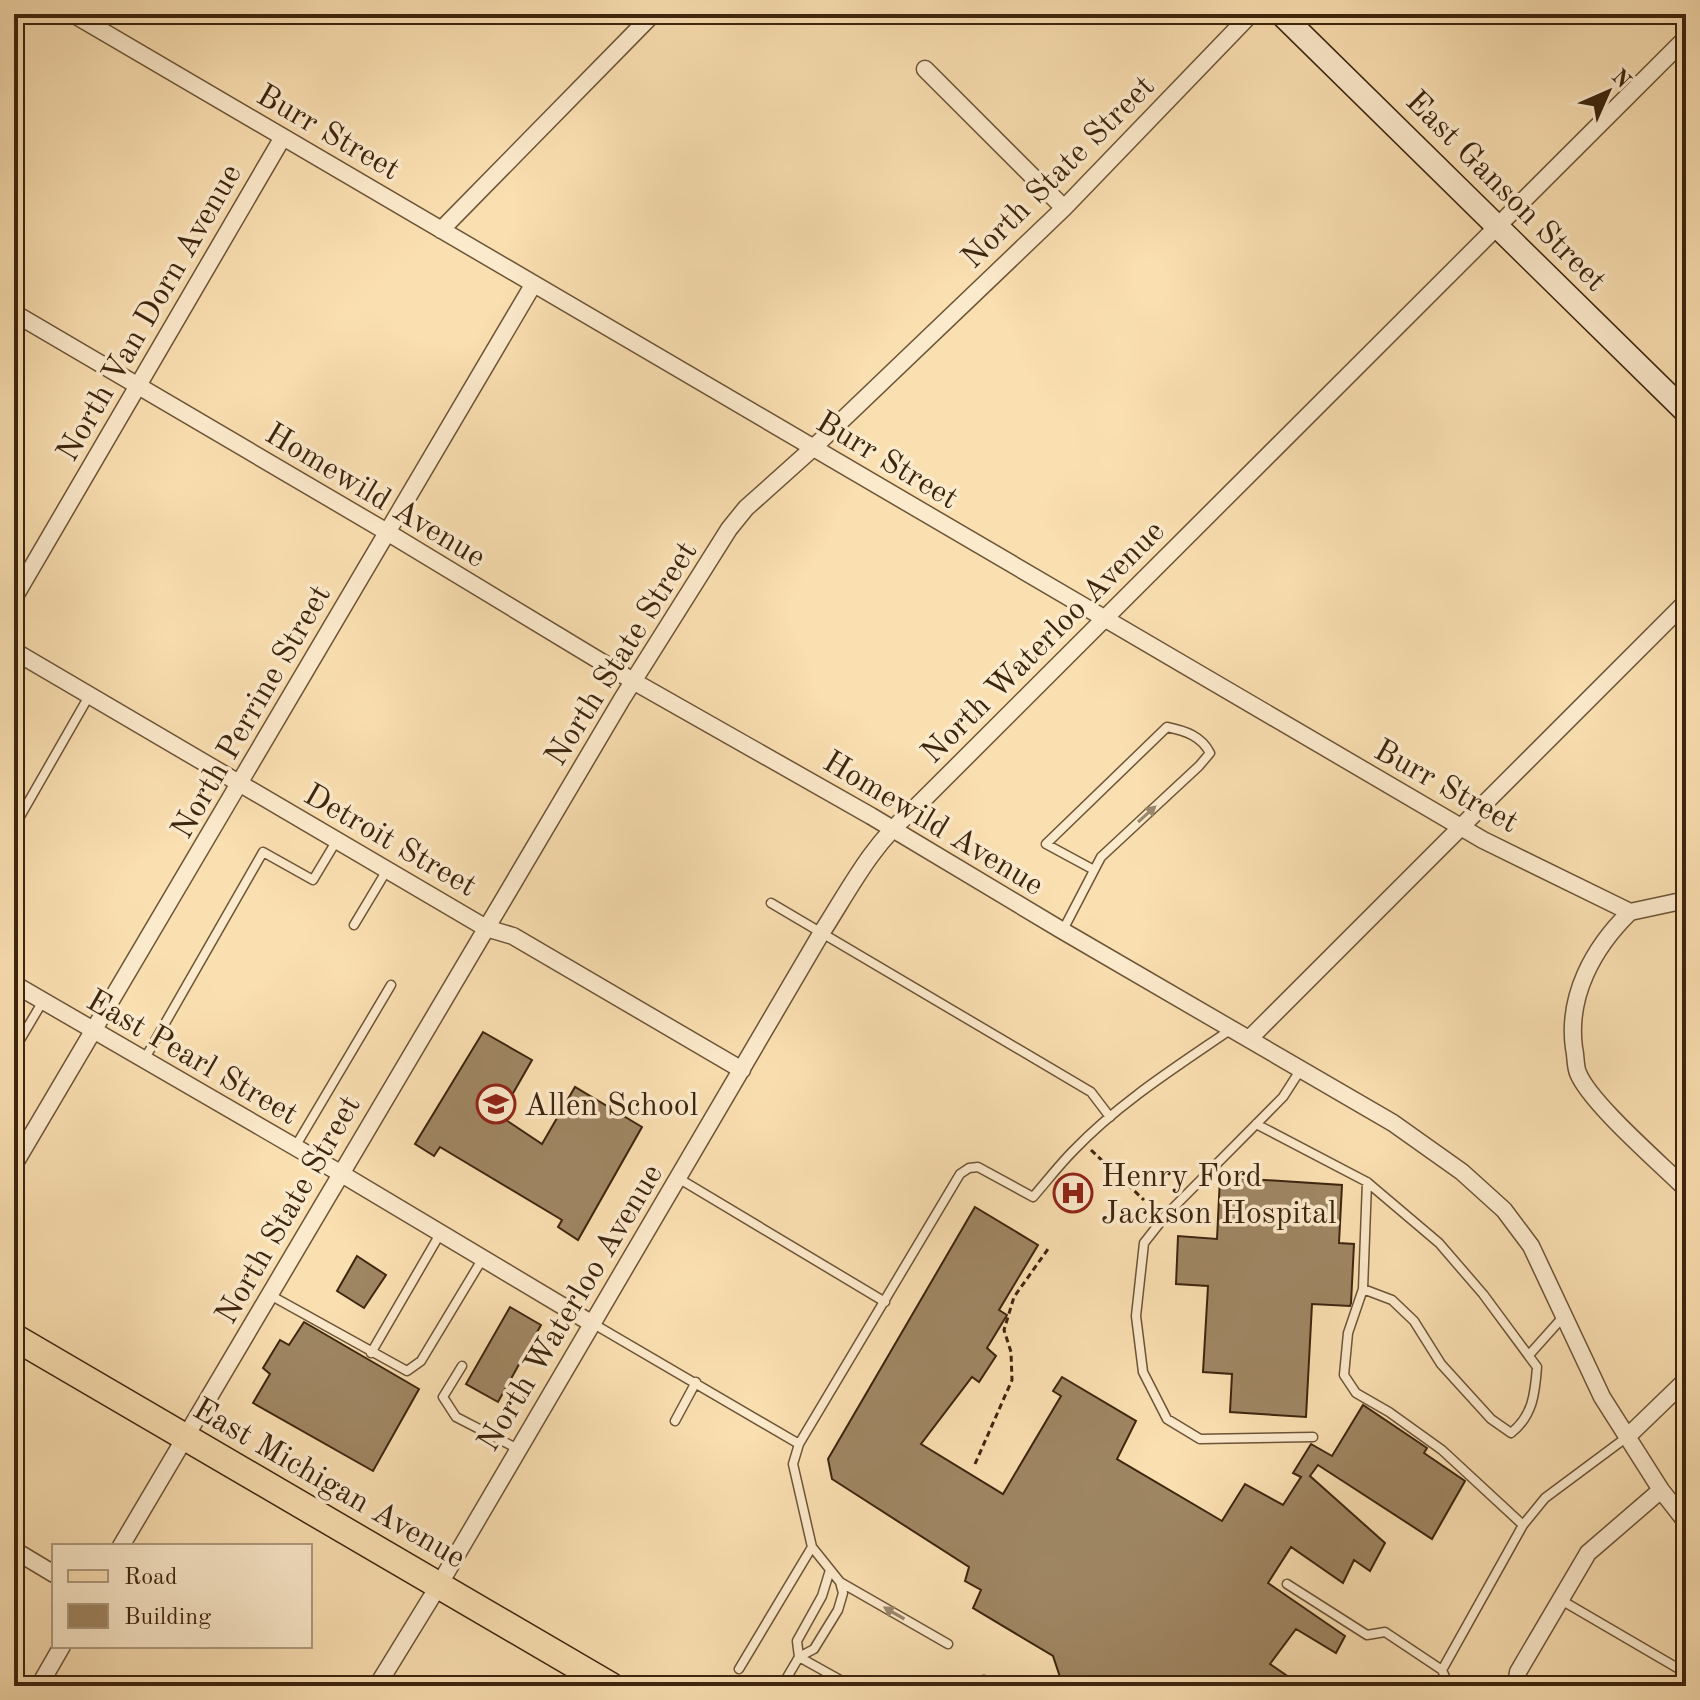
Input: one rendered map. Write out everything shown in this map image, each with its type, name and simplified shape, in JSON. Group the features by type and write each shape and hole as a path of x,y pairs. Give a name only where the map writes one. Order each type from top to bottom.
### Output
{"main road":[{"name":"East Michigan Avenue","path":"14,1337 611,1686"}],"street":[{"path":"14,23 19,14"},
{"name":"Burr Street","path":"73,14 1461,826 1630,912"},
{"name":"North State Street","path":"122,1544 633,681 729,529 746,508 1064,208 1251,14"},
{"name":"East Ganson Street","path":"1281,14 1686,412"},
{"path":"441,230 646,16"},
{"name":"North Waterloo Avenue","path":"377,1686 822,932 876,847 1686,38"},
{"path":"925,69 1064,208"},
{"name":"North Van Dorn Avenue","path":"14,598 283,137"},
{"name":"North Perrine Street","path":"14,1165 21,1137 94,1030 533,285"},
{"name":"Homewild Avenue","path":"14,313 633,681 1231,1030 1302,1068 1393,1123 1462,1172 1504,1210 1531,1246 1602,1397 1661,1490 1686,1522"},
{"path":"1250,1038 1686,602"},
{"name":"Detroit Street","path":"14,651 486,928 513,936 742,1070"},
{"path":"1686,900 1630,912 1595,953 1574,1008 1578,1072 1597,1100 1686,1189"},
{"name":"East Pearl Street","path":"14,984 591,1323"},
{"path":"1627,1437 1686,1380"},
{"path":"1516,1686 1518,1672 1588,1553 1661,1490"},
{"path":"14,1550 52,1573"},
{"path":"39,1686 61,1648"}],"lane":[{"path":"14,827 90,694"},
{"path":"1063,931 1101,857 1199,766 1210,753 1203,741 1182,730 1167,727 1046,844 1094,870"},
{"path":"144,1060 263,852 313,880 337,840"},
{"path":"354,925 387,869"},
{"path":"771,903 1091,1092 1110,1117"},
{"path":"295,1147 391,985"},
{"path":"14,1050 43,1001"},
{"path":"948,1644 840,1582 812,1547 793,1464 799,1444 960,1174 978,1167 1033,1197 1110,1117 1160,1078 1231,1030"},
{"path":"1302,1068 1283,1097 1161,1220 1144,1243 1136,1316 1143,1372 1167,1419 1200,1439 1313,1437"},
{"path":"1256,1124 1367,1182 1439,1243 1483,1294 1537,1367 1534,1400 1521,1425 1511,1433 1491,1419 1441,1364 1414,1321 1392,1300 1363,1289"},
{"path":"677,1178 885,1302"},
{"path":"1367,1182 1363,1289 1348,1333 1344,1375 1356,1393 1442,1450 1523,1525"},
{"path":"371,1353 441,1233"},
{"path":"270,1295 407,1371 421,1361 483,1258"},
{"path":"1529,1355 1565,1315"},
{"path":"591,1323 799,1444"},
{"path":"462,1366 443,1397 456,1417 518,1449"},
{"path":"675,1421 696,1382"},
{"path":"1442,1670 1523,1525 1545,1498 1627,1437"},
{"path":"739,1669 812,1547"},
{"path":"799,1657 797,1641 822,1596 830,1570"},
{"path":"782,1686 799,1657 814,1649 838,1610 843,1593 840,1582"},
{"path":"1287,1584 1367,1635 1385,1632 1442,1670 1449,1686"},
{"path":"1560,1599 1686,1673"},
{"path":"799,1657 851,1686"}],"path":[{"path":"1083,1142 1144,1200"},
{"path":"975,1464 1012,1380 1011,1352 1004,1330 1014,1297 1048,1249"}],"building":[{"path":"483,1032 532,1060 500,1116 542,1144 575,1087 642,1127 578,1240 558,1227 562,1220 440,1147 434,1156 415,1144"},
{"path":"1220,1177 1342,1185 1339,1243 1354,1244 1351,1303 1350,1306 1312,1304 1306,1417 1230,1412 1232,1374 1203,1372 1208,1286 1176,1284 1178,1236 1217,1239"},
{"path":"975,1207 1038,1245 999,1310 1007,1315 987,1348 996,1356 979,1382 972,1377 921,1444 1003,1494 1061,1396 1053,1391 1062,1377 1136,1421 1117,1459 1222,1521 1245,1484 1283,1505 1301,1477 1293,1473 1311,1444 1332,1456 1363,1405 1427,1448 1424,1453 1465,1481 1432,1539 1318,1465 1310,1476 1385,1543 1370,1571 1354,1560 1343,1583 1291,1547 1268,1583 1345,1636 1336,1653 1296,1629 1270,1664 1302,1686 1063,1686 1053,1656 973,1608 981,1590 965,1581 969,1567 832,1479 828,1459"},
{"path":"357,1256 386,1275 364,1308 337,1291"},
{"path":"510,1307 541,1325 498,1402 466,1384"},
{"path":"304,1322 419,1389 373,1471 253,1403 270,1374 263,1368 280,1340 289,1345"}],"place":[{"name":"Allen School","path":"496,1104"},
{"name":"Henry Ford Jackson Hospital","path":"1073,1193"}]}
